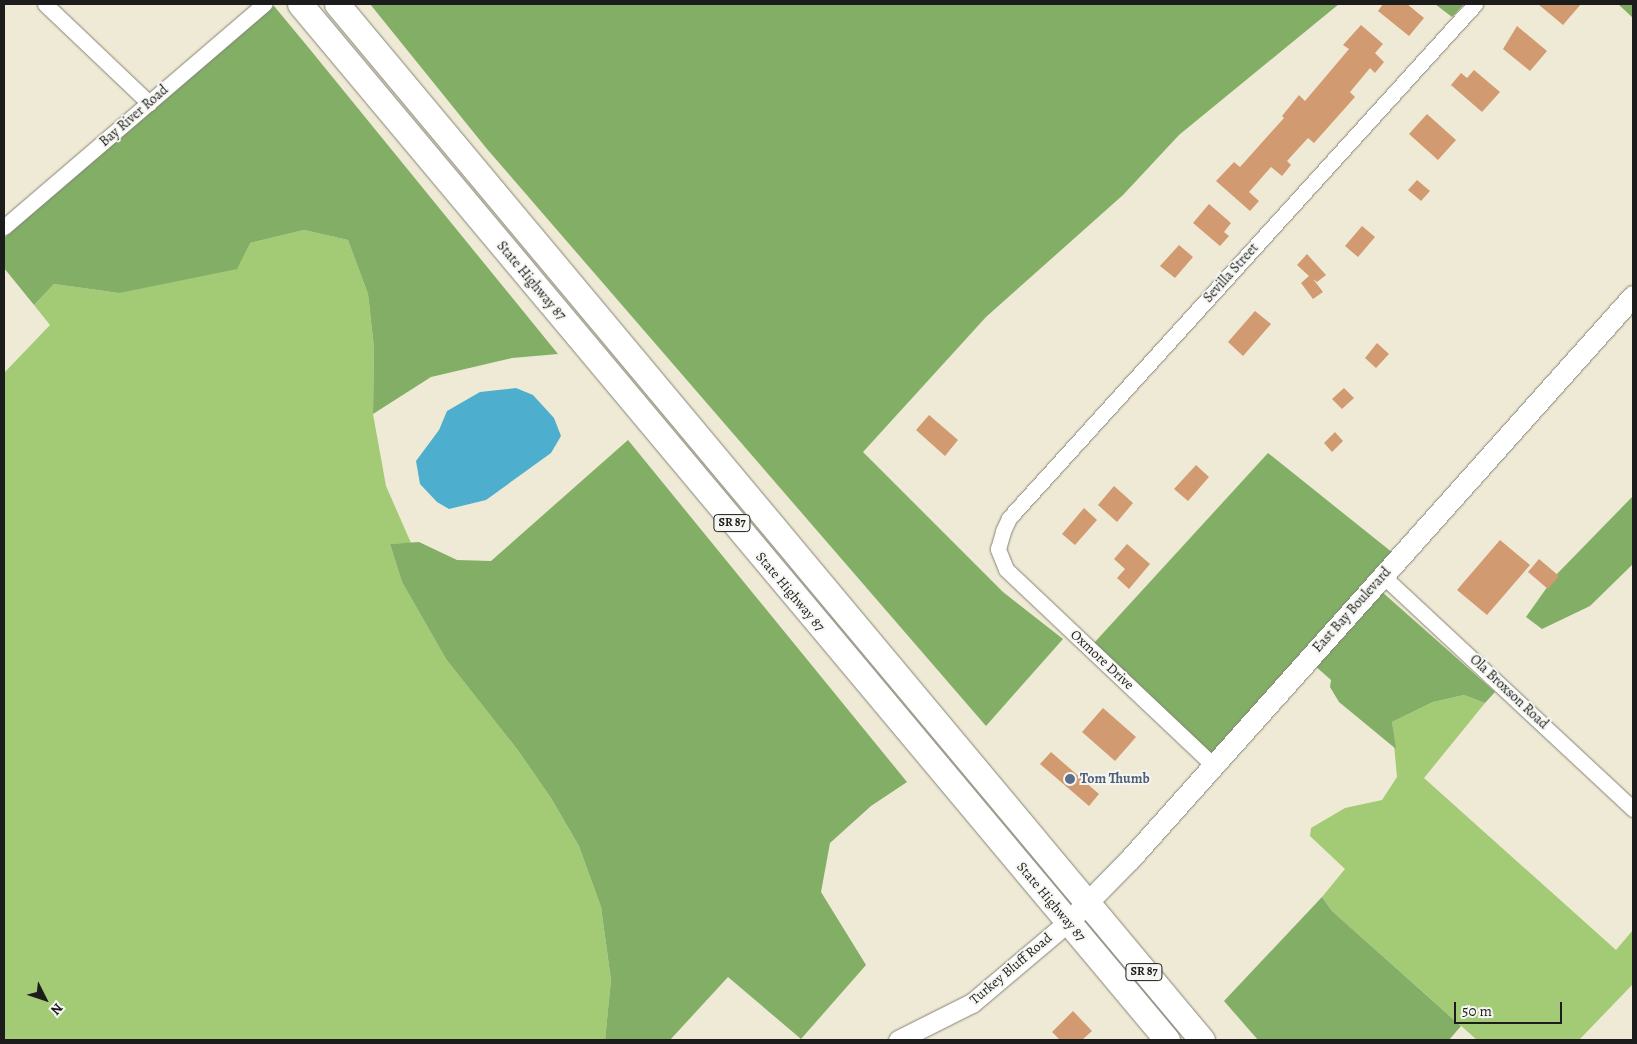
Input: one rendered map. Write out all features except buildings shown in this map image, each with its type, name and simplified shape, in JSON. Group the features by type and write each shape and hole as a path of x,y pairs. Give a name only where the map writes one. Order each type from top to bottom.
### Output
{"highway":[{"name":"State Highway 87","path":"300,4 1167,1040"},
{"name":"SR 87","path":"337,4 1202,1040"}],"main road":[{"name":"East Bay Boulevard","path":"1068,922 1214,765 1633,296"}],"street":[{"path":"45,4 149,103"},
{"name":"Bay River Road","path":"4,227 264,4"},
{"name":"Sevilla Street","path":"998,549 1010,518 1475,4"},
{"name":"Oxmore Drive","path":"998,549 1006,569 1214,765"},
{"name":"Ola Broxson Road","path":"1383,576 1633,809"},
{"name":"Turkey Bluff Road","path":"898,1040 922,1035 972,1003 1068,922"}],"green space":[{"path":"370,4 1339,4 1179,135 1123,195 986,317 863,452 1003,592 1063,639 986,726 487,149"},
{"path":"1435,4 1464,4 1452,17"},
{"path":"1618,4 1633,4 1633,18"},
{"path":"274,6 558,354 512,358 431,377 373,414 374,348 368,294 348,240 304,230 250,243 237,269 119,293 54,284 34,305 4,268 4,238"},
{"path":"304,230 348,240 368,294 374,348 373,414 386,486 411,543 390,544 402,582 446,659 517,749 551,798 579,846 601,907 611,980 605,1040 4,1040 4,373 50,325 34,305 54,284 119,293 250,243"},
{"path":"628,440 907,782 871,806 830,843 821,892 866,965 801,1039 728,977 670,1040 605,1040 611,980 601,907 579,846 551,798 517,749 446,659 402,582 390,544 419,542 457,560 491,561"},
{"path":"1268,453 1393,553 1212,754 1094,643"},
{"path":"1633,496 1633,564 1590,606 1542,629 1526,617 1555,576"},
{"path":"1381,591 1495,692 1485,703 1464,695 1433,702 1392,722 1396,749 1339,702 1330,687 1331,680 1314,665"},
{"path":"1464,695 1485,703 1424,778 1616,950 1633,930 1633,984 1579,1040 1477,1040 1332,911 1322,897 1345,869 1310,836 1311,828 1345,808 1382,800 1397,777 1392,722 1433,702"},
{"path":"1322,897 1332,911 1461,1026 1449,1040 1258,1040 1224,1001"}],"water":[{"path":"516,388 533,395 554,418 561,436 551,453 486,500 449,509 437,502 420,484 416,461 439,430 447,411 480,392"}],"place":[{"name":"Tom Thumb","path":"1070,779"}]}
